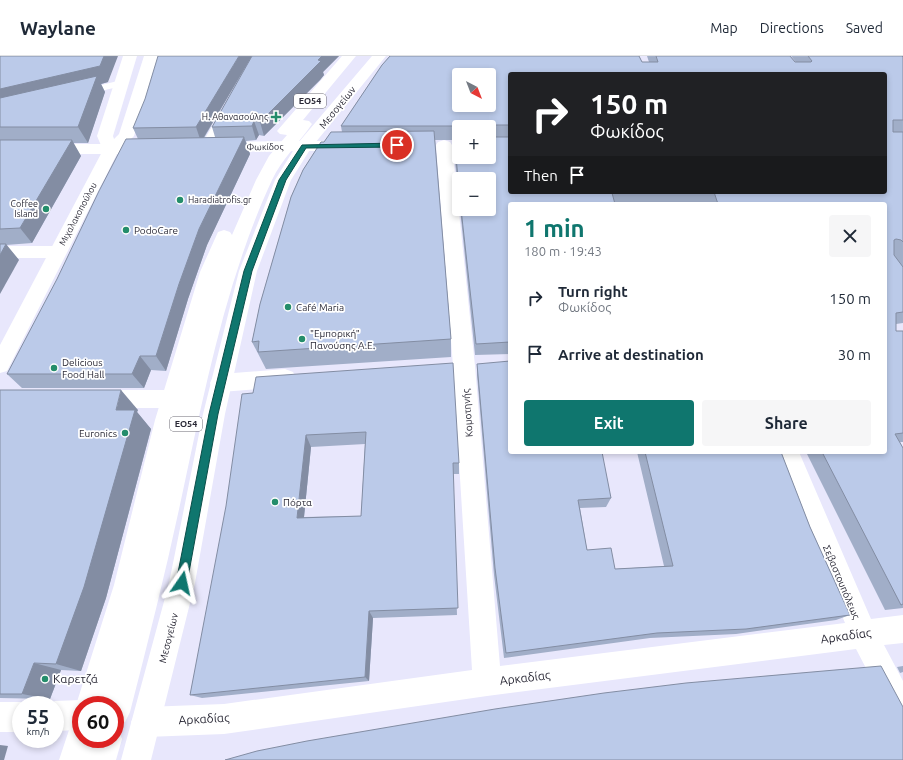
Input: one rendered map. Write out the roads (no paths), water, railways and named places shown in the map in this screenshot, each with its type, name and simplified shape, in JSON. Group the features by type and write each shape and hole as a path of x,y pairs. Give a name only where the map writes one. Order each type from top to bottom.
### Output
{"main road":[{"path":"111,150 105,136 130,56"},
{"name":"Μιχαλακοπούλου","path":"0,365 111,150 126,136 151,56"},
{"name":"Μεσογείων","path":"136,760 182,583 214,414 250,265 283,180 287,147 349,56"},
{"name":"Μεσογείων","path":"94,696 127,585 172,399 209,272 252,172 287,147 361,56"},
{"name":"Μεσογείων","path":"119,696 150,584 188,416 226,272 264,180 275,160 379,56"},
{"name":"Κομοτηνής","path":"444,145 456,366 487,682"},
{"name":"Φωκίδος","path":"198,148 359,146"},
{"path":"0,149 147,149"},
{"path":"0,252 58,252"},
{"path":"456,366 487,364"},
{"path":"222,382 307,376"},
{"path":"77,399 172,399"},
{"name":"Σεβαστουπόλεως","path":"788,454 863,634 903,710"},
{"name":"Αρκαδίας","path":"146,722 224,719 487,682 903,629"},
{"path":"0,717 12,717"},
{"path":"74,760 78,748"},
{"path":"101,760 104,748"}],"street":[{"path":"68,96 122,83"},
{"path":"198,148 232,102"}],"place":[{"name":"Η. Αθανασούλης","path":"276,117"},
{"name":"Haradiatrofis.gr","path":"180,200"},
{"name":"Coffee Island","path":"46,209"},
{"name":"PodoCare","path":"126,230"},
{"name":"Café Maria","path":"288,307"},
{"name":"\"Εμπορική\" Πανούσης Α.Ε.","path":"302,339"},
{"name":"Delicious Food Hall","path":"54,368"},
{"name":"Euronics","path":"125,433"},
{"name":"Πόρτα","path":"275,502"},
{"name":"Καρετζά","path":"45,679"}]}
